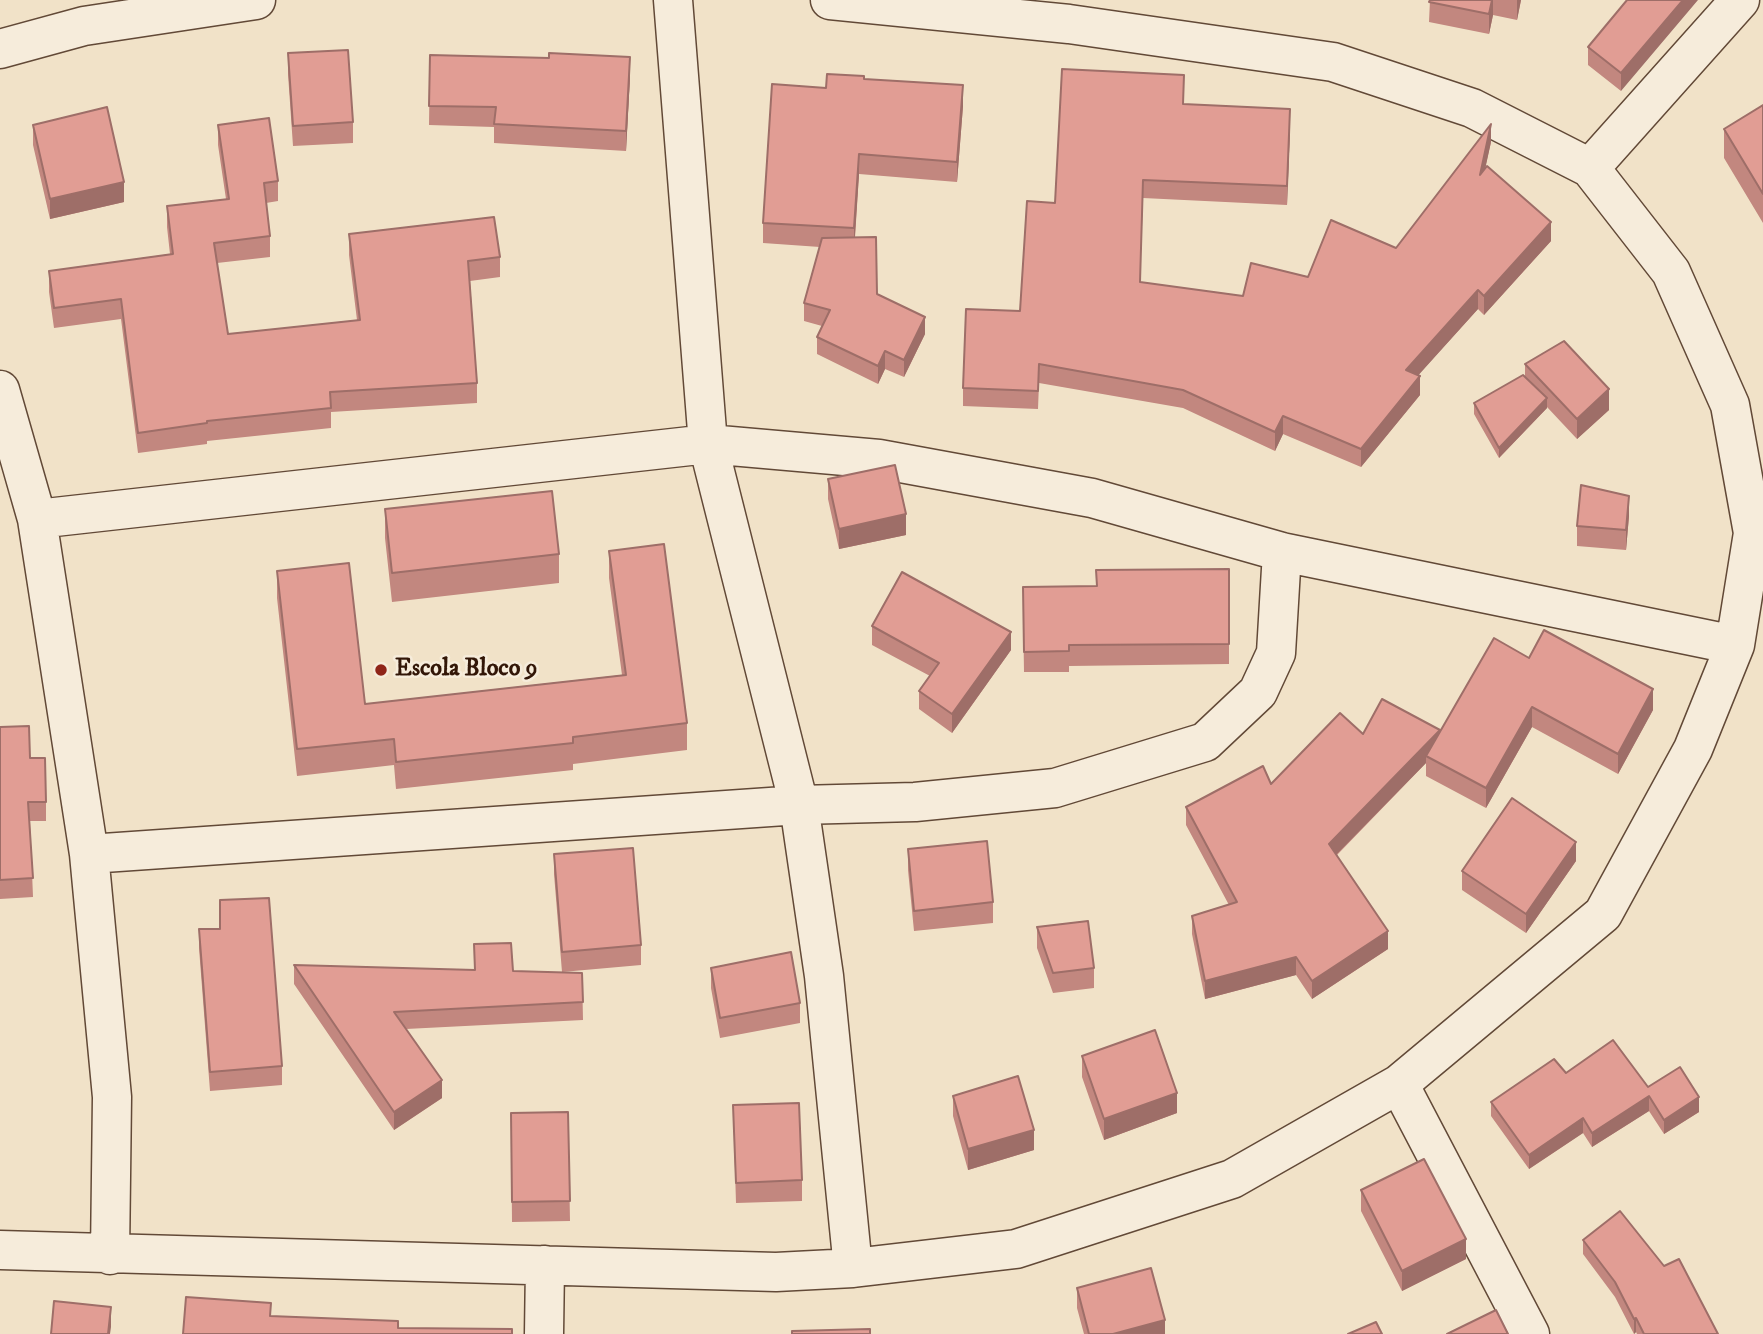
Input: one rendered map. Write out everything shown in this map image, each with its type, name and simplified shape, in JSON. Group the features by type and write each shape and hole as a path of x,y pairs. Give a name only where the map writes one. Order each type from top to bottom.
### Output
{"street":[{"path":"0,49 84,26 256,0"},
{"path":"673,0 708,444 799,805 824,976 853,1268"},
{"path":"0,1250 776,1272 853,1268 1016,1249 1232,1179 1399,1084 1603,915 1693,749 1735,645 1753,533 1730,405 1671,272 1590,168 1472,108 1333,62 1069,24 830,0"},
{"path":"1590,168 1740,0"},
{"path":"0,390 37,519 89,855 112,1097 110,1255"},
{"path":"37,519 708,444 879,459 1092,498 1282,552 1735,645"},
{"path":"89,855 799,805 915,802 1055,788 1205,742 1258,692 1276,653 1282,552"},
{"path":"1399,1084 1530,1334"},
{"path":"544,1334 545,1265"}],"building":[{"path":"1492,0 1489,14 1429,2"},
{"path":"1627,0 1683,0 1621,73 1588,47"},
{"path":"348,50 353,122 293,126 288,53"},
{"path":"549,53 630,57 626,131 494,124 496,107 429,106 430,55 549,58"},
{"path":"1062,69 1184,75 1183,104 1290,109 1287,186 1143,180 1140,282 1243,296 1251,263 1308,277 1331,220 1396,248 1491,124 1480,175 1487,166 1551,222 1484,296 1478,290 1406,370 1420,376 1361,449 1283,416 1275,432 1183,390 1039,364 1038,391 963,388 966,309 1020,311 1027,201 1055,203"},
{"path":"827,74 963,85 957,162 859,154 854,228 763,223 772,84 826,88"},
{"path":"1763,105 1763,194 1724,129"},
{"path":"107,107 124,182 50,199 33,125"},
{"path":"269,118 278,181 264,183 270,236 214,243 228,334 360,320 349,234 494,217 500,257 468,261 477,383 330,392 331,408 207,421 138,433 121,299 54,308 49,271 173,254 167,206 229,199 218,125"},
{"path":"876,237 877,294 925,317 904,360 885,351 878,366 817,337 830,310 804,303 822,238"},
{"path":"1564,341 1609,389 1577,419 1525,364"},
{"path":"1523,375 1547,398 1499,448 1474,403"},
{"path":"895,465 906,514 839,529 828,479"},
{"path":"1581,485 1629,496 1626,530 1577,526"},
{"path":"552,491 559,554 392,573 385,509"},
{"path":"664,544 687,723 573,737 573,743 396,762 394,739 297,749 277,571 349,563 365,704 626,675 609,551"},
{"path":"1229,569 1229,644 1069,645 1069,651 1024,652 1023,587 1097,586 1096,570"},
{"path":"902,572 1011,632 952,714 919,691 939,663 872,626"},
{"path":"1544,630 1653,689 1618,754 1532,707 1486,788 1426,756 1494,638 1529,658"},
{"path":"1382,699 1440,730 1329,844 1388,931 1312,981 1296,957 1205,981 1192,916 1237,902 1186,807 1263,766 1271,784 1340,713 1363,734"},
{"path":"29,726 30,758 45,758 46,802 28,802 33,878 0,880 0,727"},
{"path":"1512,798 1576,842 1526,914 1462,871"},
{"path":"987,841 993,902 914,911 908,849"},
{"path":"633,848 641,945 562,952 554,854"},
{"path":"269,898 282,1066 210,1072 199,929 220,929 220,900"},
{"path":"1088,921 1094,968 1053,973 1037,927"},
{"path":"511,943 513,971 582,973 583,1002 394,1012 442,1080 394,1112 294,965 475,970 474,944"},
{"path":"791,952 800,1003 720,1018 711,968"},
{"path":"1155,1030 1177,1093 1104,1119 1082,1056"},
{"path":"1613,1040 1648,1087 1680,1067 1699,1097 1664,1120 1649,1096 1592,1133 1583,1118 1529,1155 1491,1102 1554,1059 1566,1073"},
{"path":"1018,1076 1034,1130 968,1149 953,1096"},
{"path":"799,1103 802,1180 736,1183 733,1105"},
{"path":"568,1112 570,1201 512,1202 511,1113"},
{"path":"1424,1159 1466,1239 1402,1271 1361,1190"},
{"path":"1620,1211 1664,1266 1679,1259 1718,1334 1644,1334 1615,1282 1583,1240"},
{"path":"1151,1268 1165,1320 1113,1334 1089,1334 1077,1288"},
{"path":"186,1297 271,1303 270,1316 398,1321 398,1328 512,1329 512,1334 183,1334"},
{"path":"54,1301 111,1307 108,1334 51,1334"},
{"path":"1496,1310 1508,1334 1447,1334"},
{"path":"1376,1322 1382,1334 1348,1334"},
{"path":"870,1329 870,1334 792,1334 792,1331"}],"place":[{"name":"Escola Bloco 9","path":"381,670"}]}
